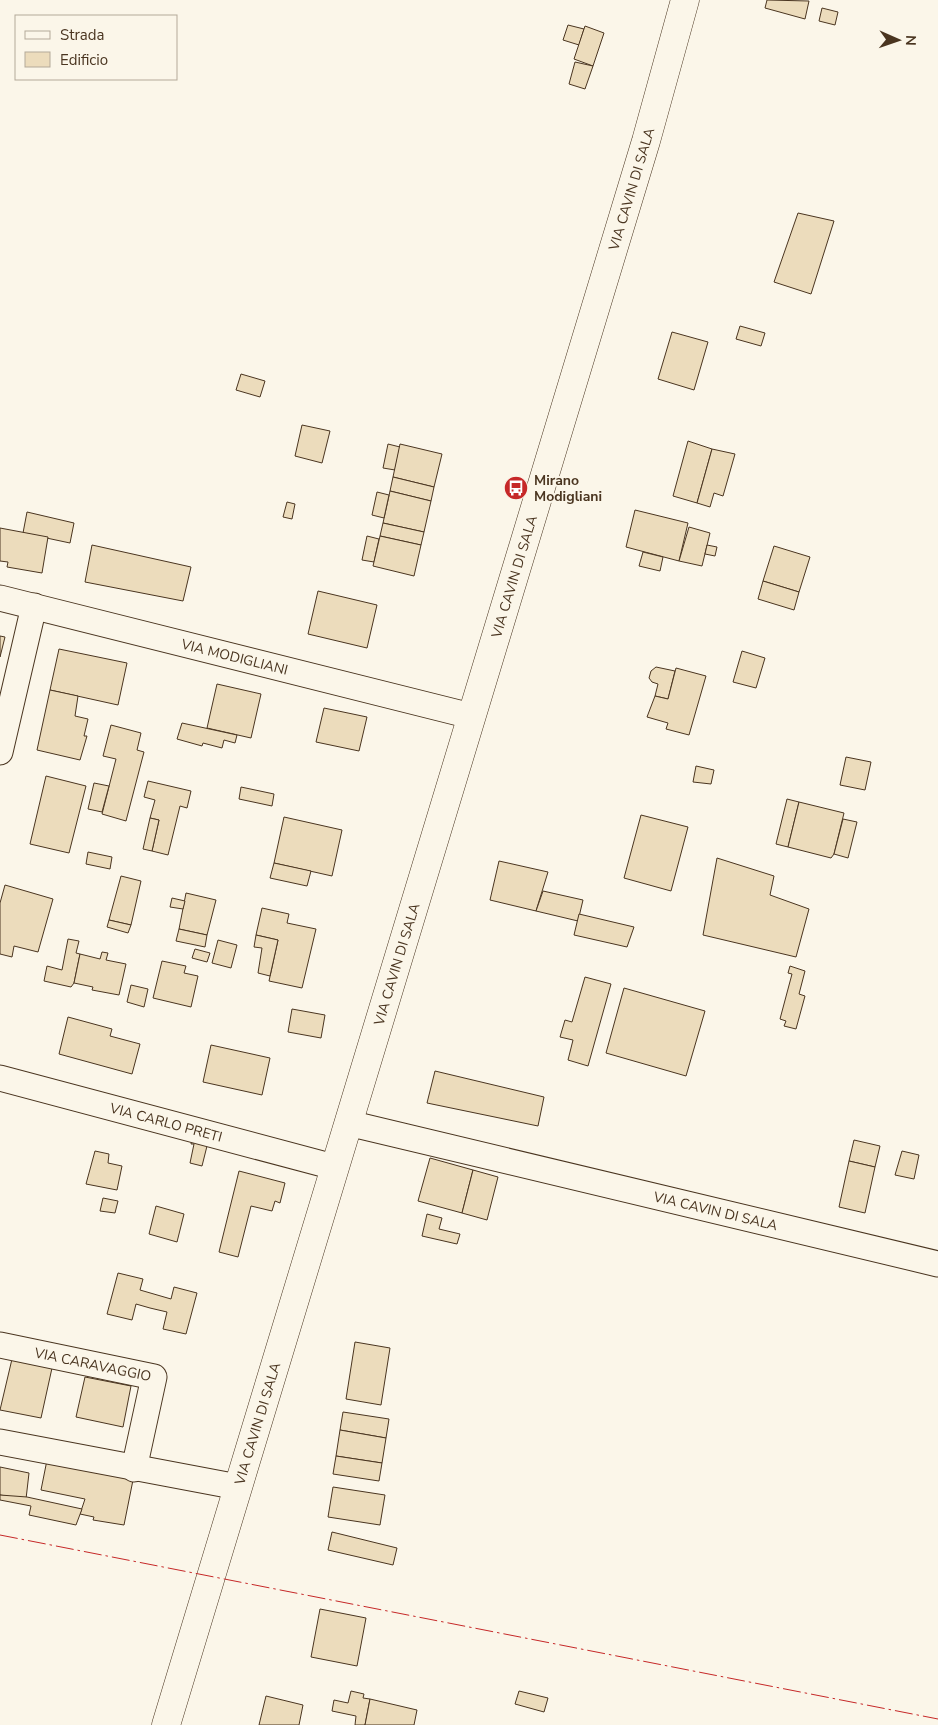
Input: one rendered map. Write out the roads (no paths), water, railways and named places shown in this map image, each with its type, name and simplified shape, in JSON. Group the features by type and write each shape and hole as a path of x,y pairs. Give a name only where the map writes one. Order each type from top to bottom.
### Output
{"main road":[{"name":"VIA CAVIN DI SALA","path":"166,1725 646,141 685,0"}],"street":[{"name":"VIA MODIGLIANI","path":"0,598 471,716"},
{"path":"0,752 34,606"},
{"name":"VIA CARLO PRETI","path":"0,1078 334,1166"},
{"name":"VIA CAVIN DI SALA","path":"348,1123 938,1264"},
{"name":"VIA CARAVAGGIO","path":"0,1345 154,1377 134,1469"},
{"path":"0,1442 134,1469 238,1487"}],"place":[{"name":"Mirano Modigliani","path":"516,488"}]}
